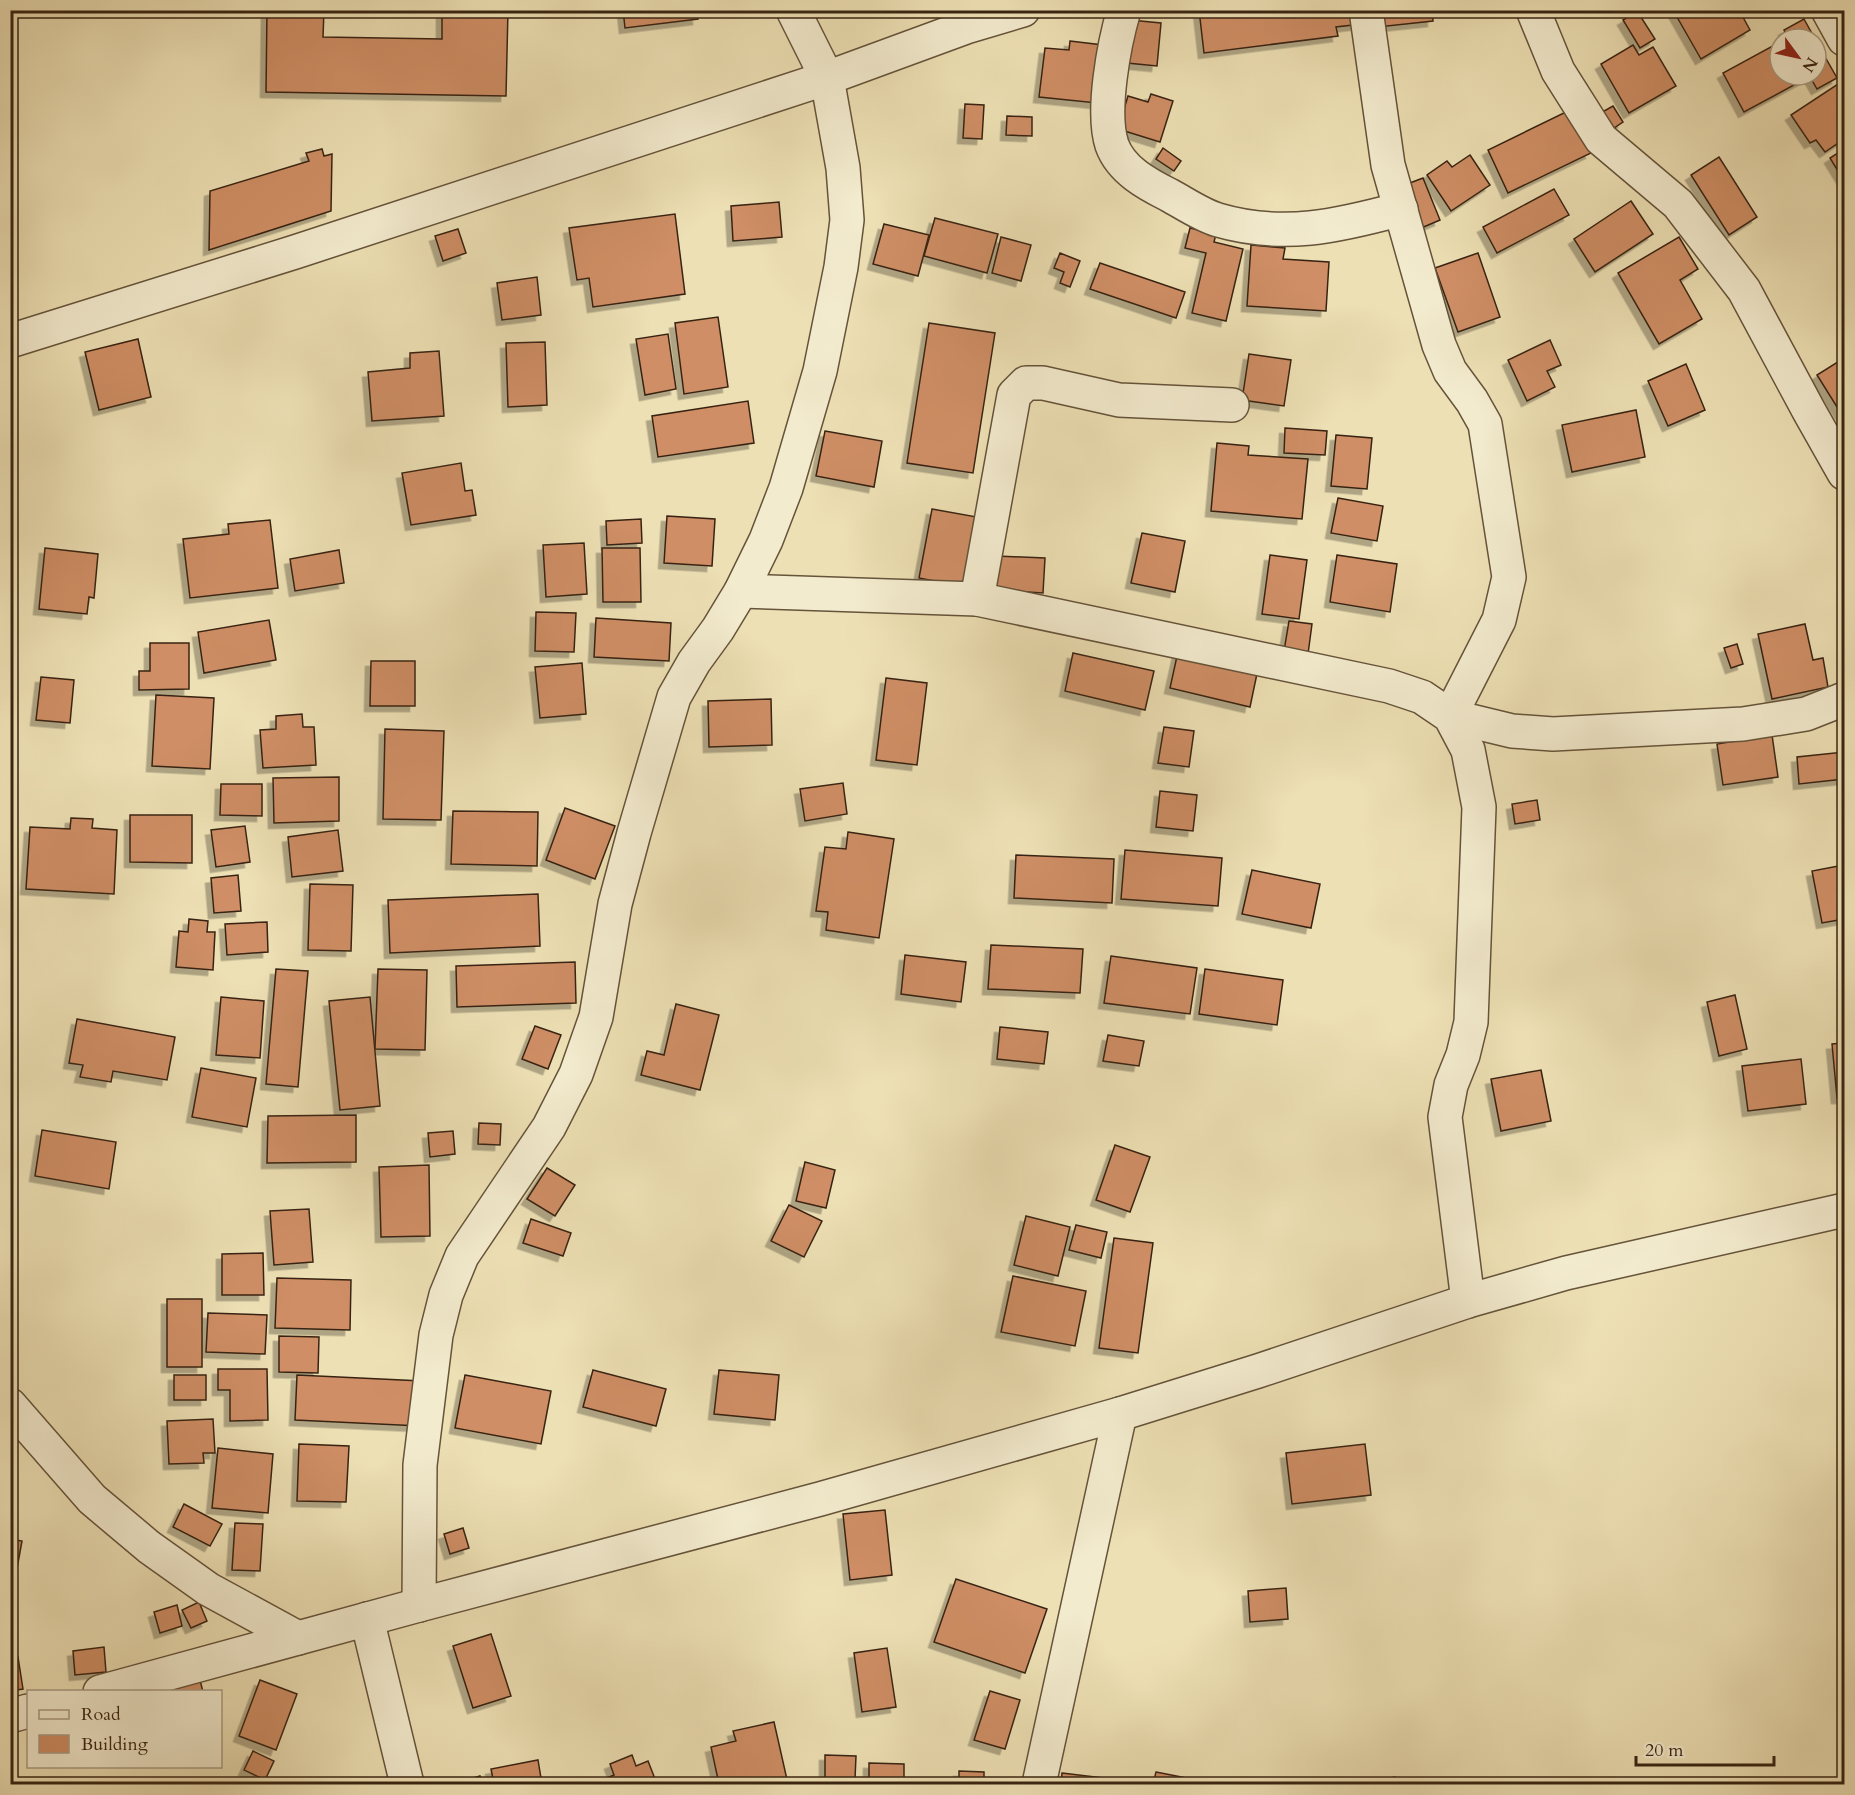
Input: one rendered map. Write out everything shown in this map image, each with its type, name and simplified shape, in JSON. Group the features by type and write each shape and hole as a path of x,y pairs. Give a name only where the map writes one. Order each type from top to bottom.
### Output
{"street":[{"path":"419,1605 420,1465 436,1335 446,1295 462,1256 549,1127 576,1074 596,1017 615,904 674,697 741,591 766,540 786,488 820,372 841,267 847,220 843,168 827,78 793,10"},
{"path":"10,341 296,252 827,78 966,27 1023,10"},
{"path":"1124,10 1112,70 1107,126 1113,148 1128,168 1147,184 1216,220 1263,229 1314,230 1401,209"},
{"path":"1366,10 1388,165 1439,345 1450,371 1472,401 1485,424 1509,577 1499,620 1450,716"},
{"path":"1533,10 1557,71 1601,139 1678,204 1744,290 1809,411 1845,472"},
{"path":"1828,10 1845,39"},
{"path":"977,600 1014,395 1026,383 1043,383 1119,400 1232,405"},
{"path":"741,591 977,600 1389,686 1422,697 1450,716 1512,731 1553,734 1743,724 1806,714 1845,699"},
{"path":"1450,716 1468,750 1479,807 1472,1022 1463,1055 1451,1085 1445,1117 1468,1301"},
{"path":"107,1690 820,1499 1120,1414 1468,1301 1566,1273 1845,1210"},
{"path":"10,1405 92,1499 149,1547 208,1589 298,1638"},
{"path":"1039,1785 1120,1414"},
{"path":"367,1619 407,1785"},
{"path":"10,1716 27,1711"}],"building":[{"path":"267,10 324,10 323,37 442,39 442,10 508,10 506,96 266,92"},
{"path":"623,10 697,10 698,19 625,28"},
{"path":"1199,10 1360,10 1362,24 1336,27 1338,36 1204,53"},
{"path":"1377,10 1432,10 1433,21 1378,27"},
{"path":"1673,10 1739,10 1750,30 1701,59"},
{"path":"1637,11 1655,39 1640,48 1623,20"},
{"path":"1804,19 1808,27 1789,27"},
{"path":"1130,20 1161,23 1157,66 1127,63"},
{"path":"1070,41 1103,45 1097,103 1039,97 1045,48 1069,50"},
{"path":"1633,45 1639,55 1653,47 1676,86 1629,113 1601,64"},
{"path":"1768,49 1768,87 1790,87 1744,112 1723,73"},
{"path":"1828,62 1837,78 1828,83"},
{"path":"1838,84 1844,93 1844,139 1825,152 1816,140 1810,143 1791,115"},
{"path":"1151,94 1173,101 1160,142 1118,129 1128,96 1148,102"},
{"path":"965,104 984,105 982,139 963,138"},
{"path":"1613,106 1623,122 1608,132 1597,115"},
{"path":"1570,110 1591,153 1508,193 1488,150"},
{"path":"1007,116 1032,117 1032,136 1006,135"},
{"path":"1163,148 1181,161 1174,171 1156,159"},
{"path":"322,149 324,156 332,154 331,211 209,250 210,191 309,161 306,153"},
{"path":"1844,149 1844,181 1830,158"},
{"path":"1470,155 1490,185 1451,211 1427,175 1447,161 1452,167"},
{"path":"1719,157 1757,217 1729,235 1691,175"},
{"path":"1423,178 1440,220 1419,229 1402,186"},
{"path":"1554,189 1569,215 1497,253 1483,227"},
{"path":"1631,201 1653,234 1595,272 1574,239"},
{"path":"779,202 782,237 733,241 731,206"},
{"path":"675,214 685,294 593,307 589,278 577,280 569,228"},
{"path":"935,218 998,234 987,273 924,256"},
{"path":"884,224 929,235 918,276 873,264"},
{"path":"1190,228 1216,234 1214,242 1243,249 1226,321 1192,313 1206,253 1185,248"},
{"path":"458,229 466,253 443,261 435,236"},
{"path":"1001,237 1031,245 1021,281 992,273"},
{"path":"1679,237 1698,269 1680,280 1702,319 1659,344 1618,273"},
{"path":"1251,245 1285,248 1283,259 1329,262 1326,311 1247,306"},
{"path":"1060,253 1080,261 1070,287 1060,283 1064,272 1054,268"},
{"path":"1478,253 1500,317 1458,332 1435,268"},
{"path":"1100,263 1185,292 1176,318 1090,289"},
{"path":"537,277 541,315 502,320 497,283"},
{"path":"718,317 728,387 684,394 675,323"},
{"path":"929,323 995,333 973,473 907,463"},
{"path":"668,334 676,389 645,395 636,339"},
{"path":"138,339 151,397 99,410 85,352"},
{"path":"1550,340 1561,365 1547,371 1555,387 1527,401 1508,360"},
{"path":"545,342 547,405 508,407 506,343"},
{"path":"439,351 444,416 372,421 368,372 410,368 410,353"},
{"path":"1249,354 1291,360 1284,406 1242,400"},
{"path":"1844,358 1844,414 1842,415 1817,375"},
{"path":"1686,364 1705,410 1668,426 1648,381"},
{"path":"748,401 754,443 658,457 652,416"},
{"path":"1636,410 1645,457 1572,472 1562,425"},
{"path":"1285,428 1327,431 1325,455 1284,453"},
{"path":"825,431 882,441 874,487 816,476"},
{"path":"1336,435 1372,438 1367,489 1331,486"},
{"path":"1217,443 1249,446 1248,455 1308,459 1302,519 1211,511"},
{"path":"461,463 465,491 472,490 476,515 411,525 402,473"},
{"path":"1338,498 1383,506 1377,541 1331,533"},
{"path":"932,509 977,517 965,587 919,578"},
{"path":"667,516 715,519 712,566 664,563"},
{"path":"641,519 642,543 607,545 606,521"},
{"path":"270,520 278,588 190,598 183,539 229,534 228,524"},
{"path":"1142,533 1185,541 1175,592 1131,583"},
{"path":"584,543 587,594 546,597 543,545"},
{"path":"45,548 98,554 94,598 89,597 87,614 39,609"},
{"path":"602,548 640,548 641,602 603,602"},
{"path":"339,550 344,583 295,591 290,559"},
{"path":"1270,555 1307,560 1299,619 1262,614"},
{"path":"1337,555 1397,564 1390,612 1330,602"},
{"path":"996,556 1045,558 1043,593 994,590"},
{"path":"536,612 576,613 574,652 535,651"},
{"path":"596,618 671,623 669,661 594,657"},
{"path":"269,620 276,660 204,673 198,632"},
{"path":"1289,621 1312,624 1308,654 1284,651"},
{"path":"1805,624 1813,660 1823,658 1828,687 1772,699 1758,634"},
{"path":"150,643 189,643 189,689 139,690 139,671 150,671"},
{"path":"1737,644 1743,664 1731,668 1724,648"},
{"path":"1179,647 1259,664 1250,707 1170,688"},
{"path":"1073,653 1154,671 1145,710 1065,691"},
{"path":"371,661 415,661 415,706 370,706"},
{"path":"582,663 586,714 540,718 535,667"},
{"path":"41,677 74,680 70,723 36,720"},
{"path":"886,678 927,683 917,765 876,760"},
{"path":"156,695 214,698 210,769 152,766"},
{"path":"771,699 772,745 709,747 708,701"},
{"path":"302,714 303,727 314,727 316,765 263,768 260,730 276,729 276,716"},
{"path":"1164,727 1194,731 1189,767 1158,763"},
{"path":"385,729 444,731 441,820 383,819"},
{"path":"1772,735 1778,777 1723,785 1717,744"},
{"path":"1844,752 1844,779 1799,784 1797,757"},
{"path":"339,777 339,821 274,823 273,778"},
{"path":"843,783 847,814 805,821 800,789"},
{"path":"221,784 262,784 262,816 220,815"},
{"path":"1160,791 1197,795 1193,831 1156,827"},
{"path":"1537,800 1540,820 1515,824 1512,804"},
{"path":"565,808 615,826 595,879 546,860"},
{"path":"453,811 538,812 537,866 451,864"},
{"path":"130,815 192,815 192,863 130,862"},
{"path":"71,818 93,819 92,828 117,830 114,894 26,889 30,827 70,829"},
{"path":"245,826 250,862 216,867 211,830"},
{"path":"338,830 343,871 292,877 288,837"},
{"path":"848,832 894,839 879,938 826,930 828,912 816,911 825,847 846,849"},
{"path":"1125,850 1222,858 1218,906 1121,899"},
{"path":"1016,855 1114,859 1112,903 1014,898"},
{"path":"1844,865 1844,919 1822,923 1812,871"},
{"path":"1252,870 1320,884 1311,928 1242,914"},
{"path":"238,875 241,911 214,913 211,878"},
{"path":"310,884 353,885 351,951 308,950"},
{"path":"538,894 540,946 390,953 388,900"},
{"path":"189,919 208,921 207,932 215,932 213,970 176,967 179,931 188,932"},
{"path":"267,922 268,952 227,955 225,924"},
{"path":"991,945 1083,949 1080,993 988,989"},
{"path":"905,955 966,962 961,1002 901,994"},
{"path":"1111,956 1197,968 1190,1014 1104,1003"},
{"path":"575,962 576,1003 457,1007 456,966"},
{"path":"276,969 308,971 298,1087 266,1084"},
{"path":"378,969 427,970 425,1050 375,1049"},
{"path":"1205,969 1283,980 1277,1025 1199,1014"},
{"path":"1735,995 1747,1049 1719,1056 1707,1002"},
{"path":"221,997 264,1001 260,1058 216,1055"},
{"path":"370,997 380,1106 340,1110 329,1001"},
{"path":"676,1004 719,1015 700,1090 641,1075 647,1051 664,1055"},
{"path":"77,1019 175,1037 167,1080 113,1071 111,1082 80,1077 83,1065 69,1063"},
{"path":"535,1026 561,1035 548,1069 522,1059"},
{"path":"1000,1027 1048,1032 1044,1064 997,1059"},
{"path":"1108,1035 1144,1041 1139,1066 1103,1061"},
{"path":"1844,1043 1844,1098 1837,1098 1832,1044"},
{"path":"1801,1059 1806,1104 1748,1111 1742,1066"},
{"path":"201,1068 256,1078 247,1127 192,1117"},
{"path":"1541,1070 1551,1121 1501,1131 1491,1079"},
{"path":"356,1115 356,1162 267,1163 268,1116"},
{"path":"479,1123 501,1124 500,1145 478,1144"},
{"path":"42,1130 116,1142 109,1189 35,1176"},
{"path":"453,1131 455,1154 430,1157 428,1133"},
{"path":"1115,1145 1150,1157 1130,1212 1096,1200"},
{"path":"805,1162 835,1170 826,1208 796,1201"},
{"path":"429,1165 430,1236 381,1237 379,1167"},
{"path":"547,1168 575,1185 555,1216 527,1199"},
{"path":"789,1205 822,1221 804,1257 771,1241"},
{"path":"309,1209 313,1262 274,1265 270,1211"},
{"path":"1026,1216 1070,1227 1058,1276 1014,1265"},
{"path":"531,1219 571,1233 563,1256 523,1243"},
{"path":"1076,1225 1107,1232 1101,1258 1069,1250"},
{"path":"1114,1238 1153,1243 1138,1353 1099,1348"},
{"path":"263,1253 264,1295 222,1295 222,1254"},
{"path":"1013,1276 1086,1291 1075,1346 1001,1332"},
{"path":"277,1278 351,1280 350,1330 275,1328"},
{"path":"167,1299 202,1299 202,1367 167,1367"},
{"path":"208,1313 267,1315 265,1354 206,1352"},
{"path":"279,1336 319,1337 318,1373 279,1372"},
{"path":"218,1369 267,1369 268,1420 230,1421 230,1390 218,1390"},
{"path":"593,1370 666,1389 656,1426 583,1407"},
{"path":"719,1370 779,1375 775,1420 714,1414"},
{"path":"174,1375 206,1375 206,1400 174,1400"},
{"path":"297,1375 422,1381 420,1426 295,1420"},
{"path":"465,1375 551,1391 541,1444 455,1428"},
{"path":"213,1419 215,1453 203,1453 204,1463 169,1464 167,1421"},
{"path":"299,1444 349,1446 346,1502 297,1501"},
{"path":"1365,1444 1371,1495 1292,1504 1286,1453"},
{"path":"218,1448 273,1454 268,1513 212,1508"},
{"path":"184,1504 222,1524 210,1546 173,1527"},
{"path":"885,1510 892,1575 850,1580 843,1514"},
{"path":"235,1523 263,1524 260,1571 232,1570"},
{"path":"463,1528 469,1548 450,1554 444,1534"},
{"path":"10,1539 22,1541 12,1596 10,1596"},
{"path":"956,1579 1047,1609 1025,1673 934,1642"},
{"path":"1286,1588 1288,1619 1250,1622 1248,1591"},
{"path":"199,1602 207,1621 191,1628 182,1610"},
{"path":"177,1605 182,1626 160,1633 154,1612"},
{"path":"491,1634 511,1696 473,1708 453,1646"},
{"path":"104,1647 106,1672 75,1675 73,1651"},
{"path":"887,1648 896,1707 862,1712 854,1653"},
{"path":"18,1657 23,1689 10,1691 10,1658"},
{"path":"200,1680 202,1690 173,1690 172,1685"},
{"path":"260,1680 297,1694 276,1750 239,1736"},
{"path":"990,1691 1020,1700 1005,1749 974,1740"},
{"path":"774,1722 788,1784 719,1784 711,1747 736,1741 733,1731"},
{"path":"253,1751 274,1761 265,1780 244,1770"},
{"path":"632,1755 636,1766 648,1761 657,1784 603,1784 602,1780 614,1775 610,1764"},
{"path":"825,1755 856,1756 855,1779 825,1778"},
{"path":"538,1760 542,1784 494,1784 491,1769"},
{"path":"869,1763 904,1764 904,1784 869,1784"},
{"path":"959,1771 984,1772 984,1784 959,1784"},
{"path":"1156,1772 1217,1784 1153,1784"},
{"path":"1062,1773 1137,1782 1136,1784 1061,1784"},
{"path":"480,1776 483,1784 454,1784"},
{"path":"1395,1777 1397,1784 1353,1784"}]}
